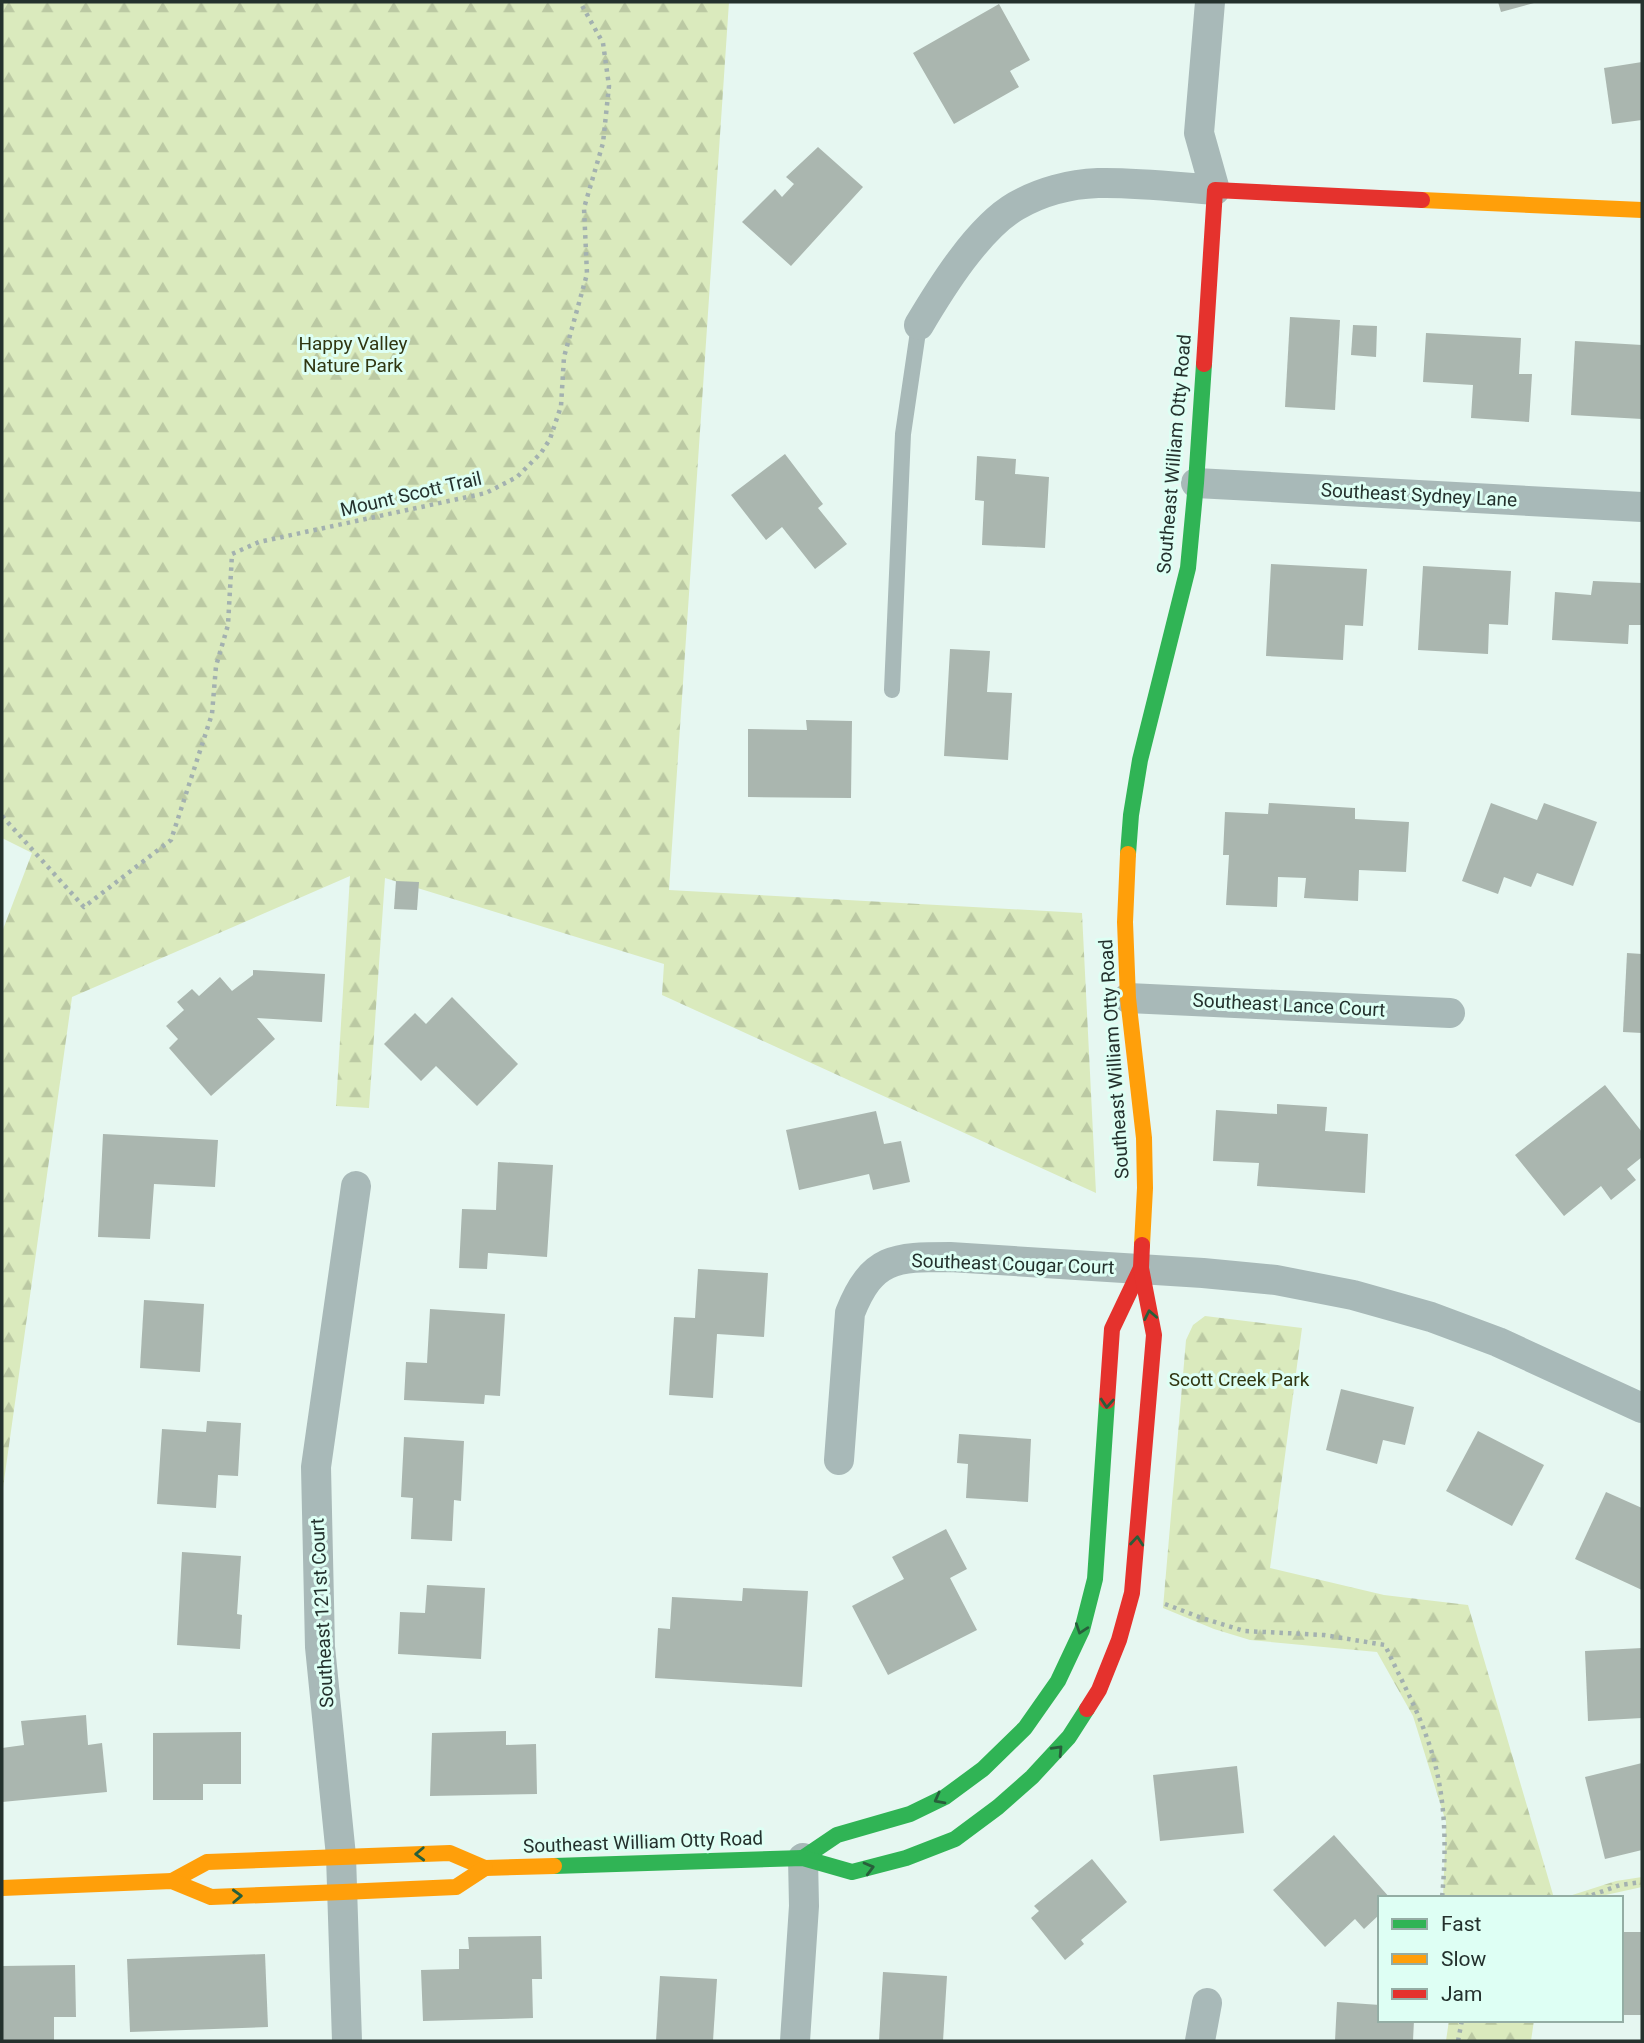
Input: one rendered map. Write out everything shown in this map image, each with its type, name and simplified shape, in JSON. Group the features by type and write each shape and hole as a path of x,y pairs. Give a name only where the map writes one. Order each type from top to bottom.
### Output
{"street":[{"path":"1210,2 1199,133 1215,190"},
{"path":"919,325 941,287 984,232 1015,206 1053,190 1096,183 1642,210"},
{"name":"Southeast William Otty Road","path":"172,1881 207,1862 450,1853 485,1868 803,1858 852,1872 906,1858 955,1839 1032,1777 1069,1737 1099,1690 1119,1640 1132,1593 1153,1335 1141,1268 1145,1188 1144,1138 1128,998 1125,874 1140,760 1188,568 1215,190"},
{"name":"Southeast Sydney Lane","path":"1196,483 1642,507"},
{"name":"Southeast Lance Court","path":"1128,998 1450,1013"},
{"name":"Southeast 121st Court","path":"346,2041 341,1856 320,1647 316,1467 356,1186"},
{"name":"Southeast Cougar Court","path":"839,1460 850,1313 866,1279 889,1262 915,1257 1141,1268 1276,1280 1353,1294 1431,1317 1498,1342 1642,1408"},
{"name":"Southeast William Otty Road","path":"803,1858 837,1835 910,1814 945,1797 983,1769 1025,1728 1058,1682 1082,1630 1095,1579 1112,1329 1141,1268"},
{"path":"795,2041 804,1906 803,1858"},
{"name":"Southeast William Otty Road","path":"2,1888 172,1881 211,1897 343,1892 456,1887 485,1868"},
{"path":"1200,2041 1207,2003"}],"lane":[{"path":"892,690 903,434 919,325"}],"path":[{"name":"Mount Scott Trail","path":"2,816 84,907 171,840 212,714 216,666 228,625 232,554 259,542 486,493 517,477 541,453 550,439 561,406 564,357 587,274 584,208 603,142 609,86 603,43 580,2"},
{"path":"1157,1601 1244,1631 1324,1635 1384,1645 1427,1739 1443,1802 1446,1854 1442,1896"},
{"path":"1590,1896 1620,1885 1642,1882"},
{"path":"1458,2041 1462,2022"}],"green space":[{"name":"Happy Valley Nature Park","path":"2,2 729,2 669,890 1082,913 1096,1193 662,995 664,964 385,878 369,1108 336,1106 350,876 72,997 2,1495 2,932 32,853 2,838"},
{"name":"Scott Creek Park","path":"1205,1316 1302,1328 1270,1568 1384,1595 1468,1605 1553,1896 1443,1896 1446,1822 1413,1716 1377,1652 1250,1640 1214,1629 1163,1608 1186,1340 1193,1325"},
{"path":"1642,1877 1642,1887 1601,1896 1569,1896 1616,1881"},
{"path":"1449,2022 1534,2022 1531,2041 1446,2041"}],"building":[{"path":"1498,2 1534,2 1534,3 1501,12"},
{"path":"999,4 1030,60 1010,71 1019,87 954,124 913,53"},
{"path":"1642,62 1642,120 1612,124 1604,68"},
{"path":"818,147 863,187 791,266 742,222 775,189 782,197 794,184 786,177"},
{"path":"1290,317 1340,320 1335,410 1285,407"},
{"path":"1353,325 1377,326 1376,357 1351,355"},
{"path":"1426,333 1521,338 1519,374 1532,374 1529,422 1471,418 1473,385 1423,382"},
{"path":"1575,341 1642,345 1642,419 1571,415"},
{"path":"785,454 823,504 818,508 847,544 815,569 782,527 766,540 731,495"},
{"path":"977,456 1016,459 1015,474 1049,477 1045,548 982,545 984,501 975,500"},
{"path":"1271,564 1367,569 1363,626 1345,625 1343,660 1266,656"},
{"path":"1423,566 1511,571 1508,625 1489,624 1488,654 1418,650"},
{"path":"1593,581 1642,583 1642,625 1629,625 1628,644 1552,640 1555,592 1591,595"},
{"path":"950,649 990,651 987,692 1012,693 1008,760 944,756"},
{"path":"806,720 852,721 851,798 748,797 748,729 807,730"},
{"path":"1269,803 1355,808 1355,819 1409,822 1406,872 1359,870 1358,901 1304,898 1306,878 1278,877 1277,907 1226,905 1229,855 1223,855 1225,812 1268,814"},
{"path":"1491,803 1537,820 1544,803 1597,822 1573,886 1537,873 1531,887 1504,877 1498,894 1462,881"},
{"path":"396,881 419,882 417,910 394,909"},
{"path":"1627,953 1642,954 1642,1033 1623,1032"},
{"path":"253,970 325,974 322,1022 257,1018 275,1039 211,1096 169,1048 178,1039 166,1026 184,1010 177,1002 192,989 199,996 220,977 232,991 253,975"},
{"path":"452,997 518,1064 477,1106 436,1066 421,1081 384,1044 415,1013 426,1024"},
{"path":"1605,1085 1642,1132 1642,1157 1627,1169 1636,1180 1611,1200 1601,1186 1564,1216 1515,1155"},
{"path":"1277,1104 1327,1107 1325,1131 1368,1134 1365,1193 1257,1186 1259,1163 1213,1161 1216,1110 1277,1114"},
{"path":"876,1111 884,1144 901,1141 910,1182 873,1190 869,1174 799,1190 786,1130"},
{"path":"103,1134 218,1140 215,1187 154,1184 150,1239 98,1237"},
{"path":"498,1162 553,1165 547,1257 488,1253 487,1269 459,1268 462,1209 496,1210"},
{"path":"698,1269 768,1273 764,1337 717,1334 713,1398 669,1395 674,1317 695,1318"},
{"path":"144,1300 204,1304 200,1372 140,1368"},
{"path":"430,1309 505,1314 500,1396 485,1395 484,1404 404,1400 406,1362 427,1363"},
{"path":"1341,1389 1414,1407 1405,1445 1383,1440 1377,1464 1326,1450"},
{"path":"207,1421 241,1423 238,1476 218,1475 216,1508 157,1504 162,1429 206,1432"},
{"path":"1478,1431 1544,1465 1512,1526 1446,1491"},
{"path":"959,1434 1031,1439 1028,1502 966,1498 968,1464 957,1463"},
{"path":"404,1437 464,1441 461,1501 454,1500 452,1541 411,1539 413,1498 401,1497"},
{"path":"1606,1492 1642,1508 1642,1590 1575,1559"},
{"path":"946,1529 967,1569 950,1578 977,1630 888,1675 852,1606 904,1579 892,1557"},
{"path":"182,1552 241,1556 237,1614 242,1615 240,1649 177,1645"},
{"path":"427,1585 485,1588 481,1659 398,1654 400,1612 425,1613"},
{"path":"743,1588 808,1591 802,1687 655,1678 658,1628 670,1629 672,1597 742,1601"},
{"path":"1642,1648 1642,1718 1588,1721 1585,1651"},
{"path":"86,1715 88,1745 102,1743 107,1792 2,1802 2,1748 24,1745 21,1721"},
{"path":"506,1731 506,1745 536,1744 537,1794 430,1796 432,1733"},
{"path":"241,1732 241,1784 203,1784 203,1800 153,1800 153,1733"},
{"path":"1642,1763 1642,1850 1605,1859 1585,1777"},
{"path":"1237,1766 1244,1833 1160,1841 1153,1775"},
{"path":"1334,1835 1388,1896 1378,1896 1378,1916 1364,1929 1355,1919 1325,1947 1273,1890"},
{"path":"1092,1859 1127,1902 1081,1940 1084,1944 1065,1960 1031,1918 1039,1911 1034,1906"},
{"path":"1623,1932 1642,1932 1642,2015 1623,2015"},
{"path":"541,1936 542,1979 532,1979 533,2018 423,2021 421,1970 459,1969 459,1949 469,1949 468,1937"},
{"path":"265,1954 268,2027 130,2032 127,1959"},
{"path":"75,1965 76,2017 54,2017 54,2041 2,2041 2,1966"},
{"path":"883,1972 947,1976 943,2041 879,2041"},
{"path":"660,1976 717,1979 713,2041 656,2041"},
{"path":"1337,2002 1378,2005 1378,2022 1414,2022 1413,2041 1335,2041"}],"traffic: fast":[{"path":"1128,854 1140,760 1188,568 1204,364"},
{"path":"803,1858 837,1835 910,1814 945,1797 983,1769 1025,1728 1058,1681 1082,1630 1095,1579 1107,1401"},
{"path":"554,1866 803,1858 852,1872 906,1858 955,1839 998,1807 1032,1777 1069,1737 1087,1709"}],"traffic: slow":[{"path":"1422,200 1642,210"},
{"path":"1128,854 1125,922 1128,998 1144,1138 1142,1245"},
{"path":"172,1881 207,1862 450,1853 485,1868 554,1866"},
{"path":"2,1888 172,1881 211,1897 343,1892 456,1887 485,1868"}],"traffic: jam":[{"path":"1204,364 1215,190 1422,200"},
{"path":"1087,1709 1099,1690 1119,1640 1132,1593 1154,1335 1141,1268 1142,1245"},
{"path":"1107,1401 1112,1329 1141,1268"}]}
